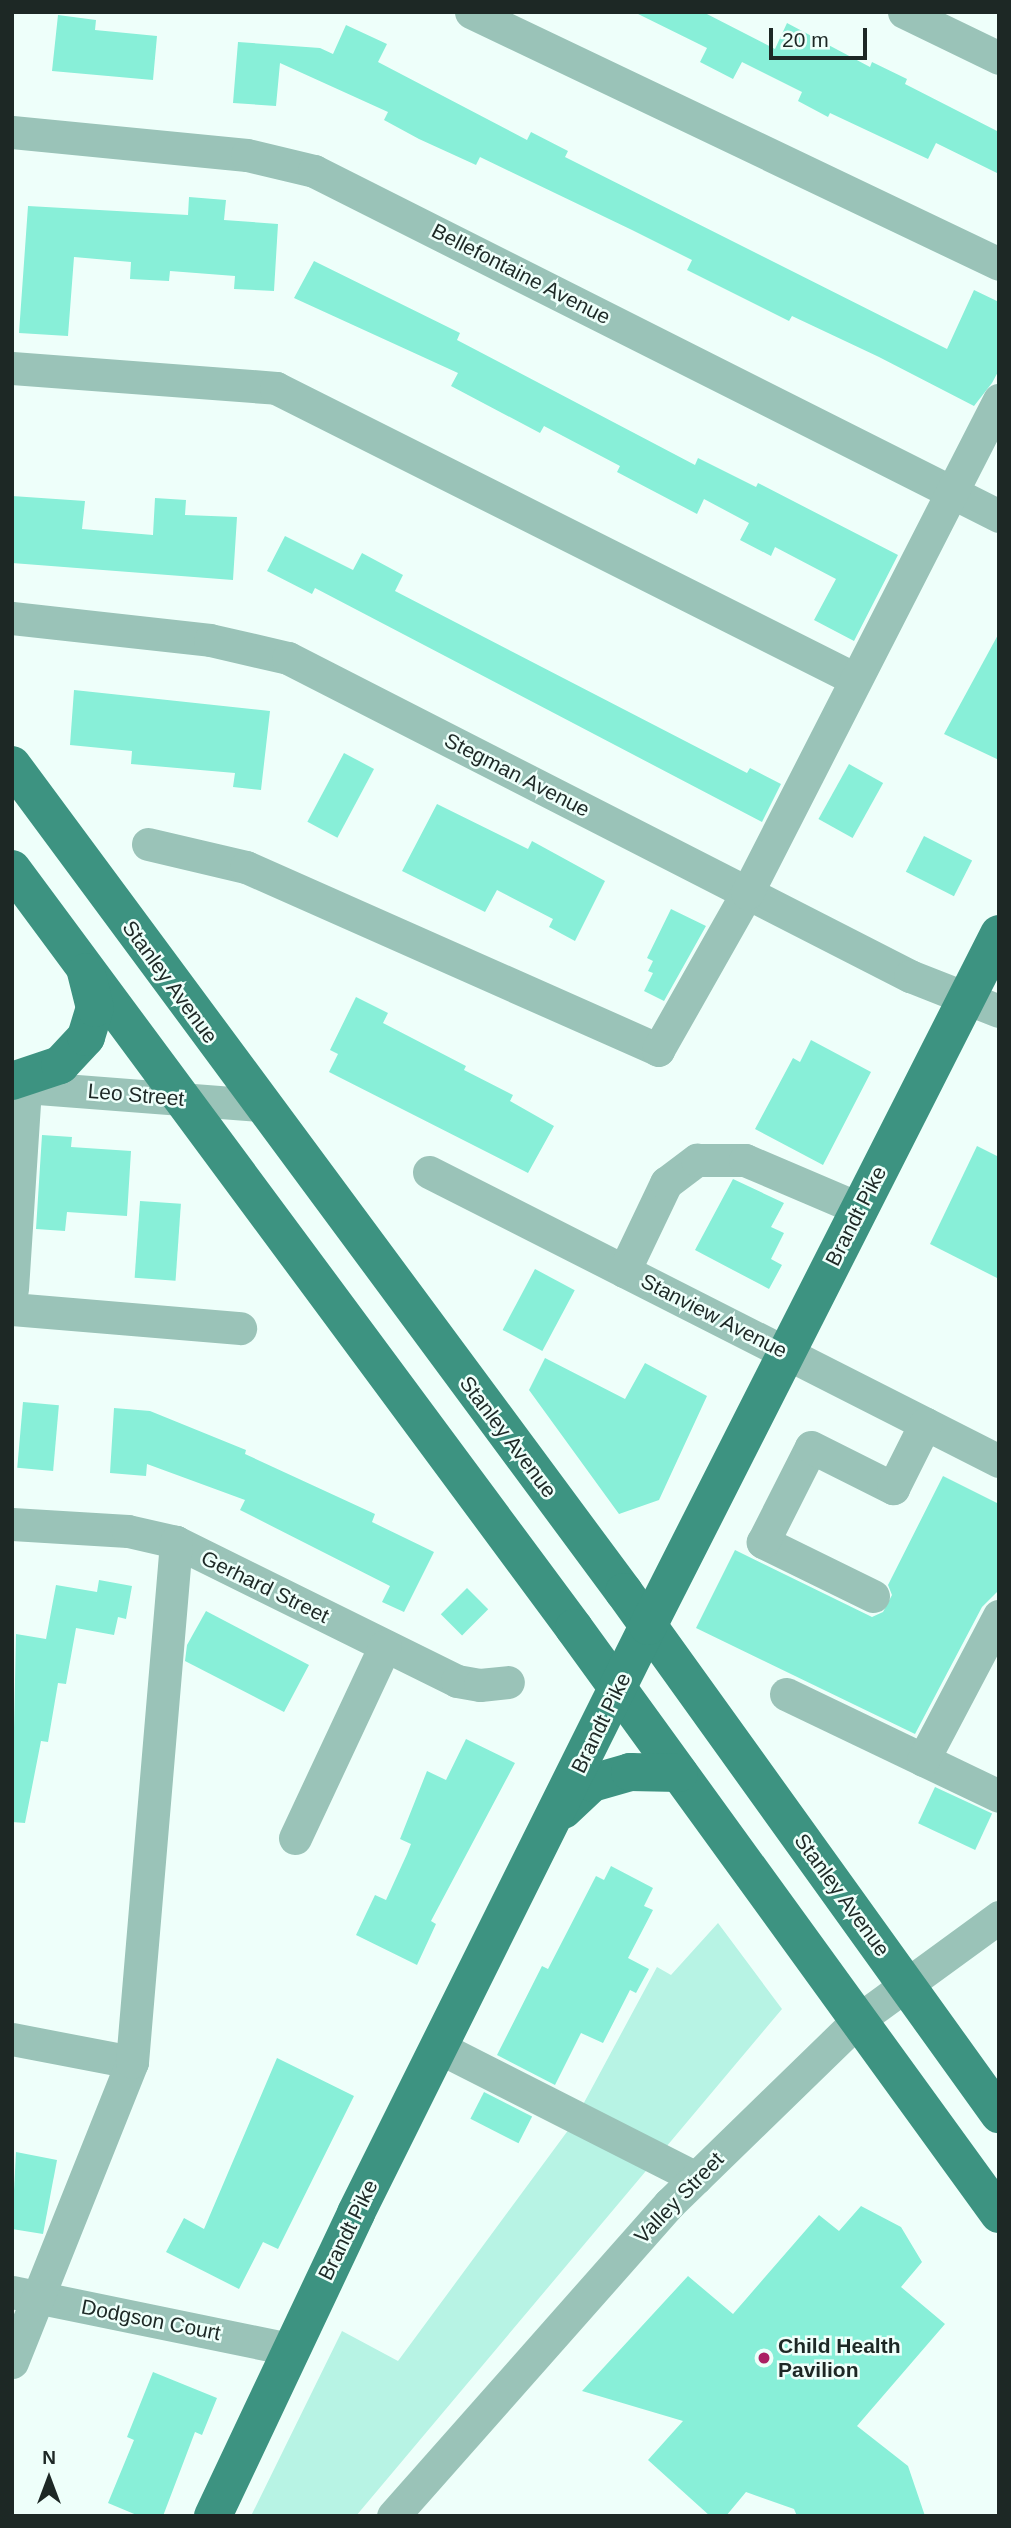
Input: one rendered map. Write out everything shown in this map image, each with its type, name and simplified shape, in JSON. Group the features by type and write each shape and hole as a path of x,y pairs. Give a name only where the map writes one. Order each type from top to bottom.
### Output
{"main road":[{"name":"Stanley Avenue","path":"12,765 648,1626 999,2113"},
{"path":"12,869 618,1688 999,2214"},
{"name":"Brandt Pike","path":"213,2516 290,2349 786,1353 860,1209 982,1003 999,934"},
{"path":"17,1084 60,1065 86,1037 95,1008 86,970"},
{"path":"556,1816 592,1783 630,1772 679,1773"}],"street":[{"path":"471,12 999,264"},
{"path":"904,12 940,20 999,58"},
{"name":"Bellefontaine Avenue","path":"12,132 247,155 314,171 999,516"},
{"path":"12,368 276,388 855,679"},
{"path":"148,844 246,867 658,1050 747,893 999,400"},
{"name":"Stegman Avenue","path":"12,618 210,640 288,658 911,976 982,1003"},
{"path":"12,1289 17,1084"},
{"name":"Leo Street","path":"17,1084 261,1105"},
{"path":"624,1271 666,1183 697,1160 745,1160 860,1209"},
{"name":"Stanview Avenue","path":"429,1172 999,1461"},
{"path":"12,1309 240,1328"},
{"path":"873,1596 763,1542 811,1447 893,1488 925,1424"},
{"name":"Gerhard Street","path":"12,1524 128,1531 176,1542 457,1681 480,1685 508,1682"},
{"path":"12,2362 25,2295 132,2062 176,1542"},
{"path":"923,1760 999,1616"},
{"path":"295,1838 385,1646"},
{"path":"786,1694 999,1796"},
{"name":"Valley Street","path":"393,2516 696,2178 858,2020 904,1982 999,1917"},
{"path":"12,2039 132,2062"},
{"path":"440,2048 696,2178"},
{"name":"Dodgson Court","path":"25,2295 290,2349"}],"green space":[{"path":"718,1923 782,2009 356,2516 251,2516 342,2331 398,2361 572,2125 657,1967 671,1975"}],"building":[{"path":"634,12 703,12 775,49 787,23 870,67 872,62 907,79 905,84 999,132 999,174 936,143 928,159 830,113 828,117 798,101 802,92 742,62 733,79 700,62 707,48"},
{"path":"58,15 96,20 95,30 157,36 153,80 52,71"},
{"path":"346,25 387,44 378,62 527,140 531,132 568,151 565,157 947,349 974,290 999,302 999,370 992,383 974,406 879,357 792,316 789,321 687,270 692,260 632,230 480,157 476,165 419,139 384,120 388,112 280,63 276,106 233,103 238,42 320,48 333,54"},
{"path":"189,197 226,200 224,220 278,224 274,291 234,289 235,276 170,271 169,281 130,279 131,262 74,257 68,336 19,333 28,206 188,215"},
{"path":"314,261 460,333 457,340 695,465 698,458 756,487 758,483 898,555 854,641 814,620 836,579 775,547 771,556 740,540 749,523 704,499 697,514 617,472 620,466 544,426 540,433 451,386 458,373 294,298"},
{"path":"12,496 85,501 82,529 153,535 155,498 186,500 185,515 237,517 233,580 12,563"},
{"path":"285,536 353,570 362,553 403,575 395,591 747,773 750,768 781,784 762,822 315,588 312,594 267,571"},
{"path":"999,633 999,760 944,734"},
{"path":"74,690 270,711 261,790 233,787 235,773 131,764 132,751 70,745"},
{"path":"344,753 374,769 337,838 307,822"},
{"path":"849,764 883,783 853,838 818,819"},
{"path":"437,804 528,849 532,841 605,881 575,941 549,927 553,919 497,890 485,912 402,871"},
{"path":"924,836 972,861 954,896 906,872"},
{"path":"671,909 706,926 664,1001 644,991 653,973 648,971 653,961 647,958"},
{"path":"356,997 388,1013 383,1023 466,1066 464,1070 513,1095 510,1101 554,1126 528,1173 329,1072 338,1054 330,1050"},
{"path":"811,1040 871,1072 823,1165 755,1129 793,1058 800,1062"},
{"path":"42,1135 72,1137 71,1147 131,1151 127,1216 67,1212 65,1231 36,1229"},
{"path":"977,1146 999,1157 999,1279 930,1244"},
{"path":"733,1179 784,1203 771,1227 784,1233 771,1259 782,1265 769,1289 695,1250"},
{"path":"140,1201 181,1204 176,1281 135,1278"},
{"path":"535,1269 575,1290 542,1351 503,1330"},
{"path":"545,1358 625,1399 645,1363 707,1396 659,1500 619,1514 529,1390"},
{"path":"23,1402 59,1405 53,1471 17,1468"},
{"path":"114,1408 150,1411 246,1450 245,1454 375,1514 372,1522 434,1552 404,1612 382,1602 390,1586 240,1510 245,1500 147,1464 146,1476 110,1473"},
{"path":"943,1476 999,1504 999,1590 982,1607 915,1734 696,1628 735,1550 872,1617 883,1612 892,1595 888,1585"},
{"path":"99,1580 132,1586 126,1619 118,1617 114,1635 76,1628 66,1684 58,1683 48,1742 41,1741 25,1823 12,1822 16,1634 46,1639 56,1585 97,1592"},
{"path":"467,1588 488,1609 462,1635 441,1614"},
{"path":"206,1611 309,1665 284,1712 185,1661 187,1645"},
{"path":"466,1739 515,1763 431,1921 436,1924 417,1965 356,1935 375,1895 386,1900 407,1854 411,1844 400,1839 427,1771 446,1780"},
{"path":"935,1787 992,1814 975,1850 918,1823"},
{"path":"611,1866 653,1888 644,1906 653,1910 628,1958 649,1969 636,1993 630,1990 603,2043 581,2033 555,2085 497,2055 542,1966 548,1969 596,1876 604,1880"},
{"path":"277,2058 354,2096 278,2249 263,2242 239,2289 166,2252 184,2218 204,2229"},
{"path":"484,2092 532,2117 518,2143 470,2119"},
{"path":"16,2152 57,2160 43,2234 12,2229"},
{"name":"Child Health Pavilion","path":"861,2206 901,2227 922,2262 901,2287 945,2324 857,2426 908,2466 925,2516 797,2516 794,2509 746,2492 726,2516 710,2516 648,2460 683,2421 582,2391 688,2276 733,2314 819,2215 839,2231"},
{"path":"153,2372 217,2398 202,2435 195,2432 163,2516 139,2516 108,2503 134,2440 127,2437"}],"place":[{"name":"Child Health Pavilion","path":"764,2358"}]}
